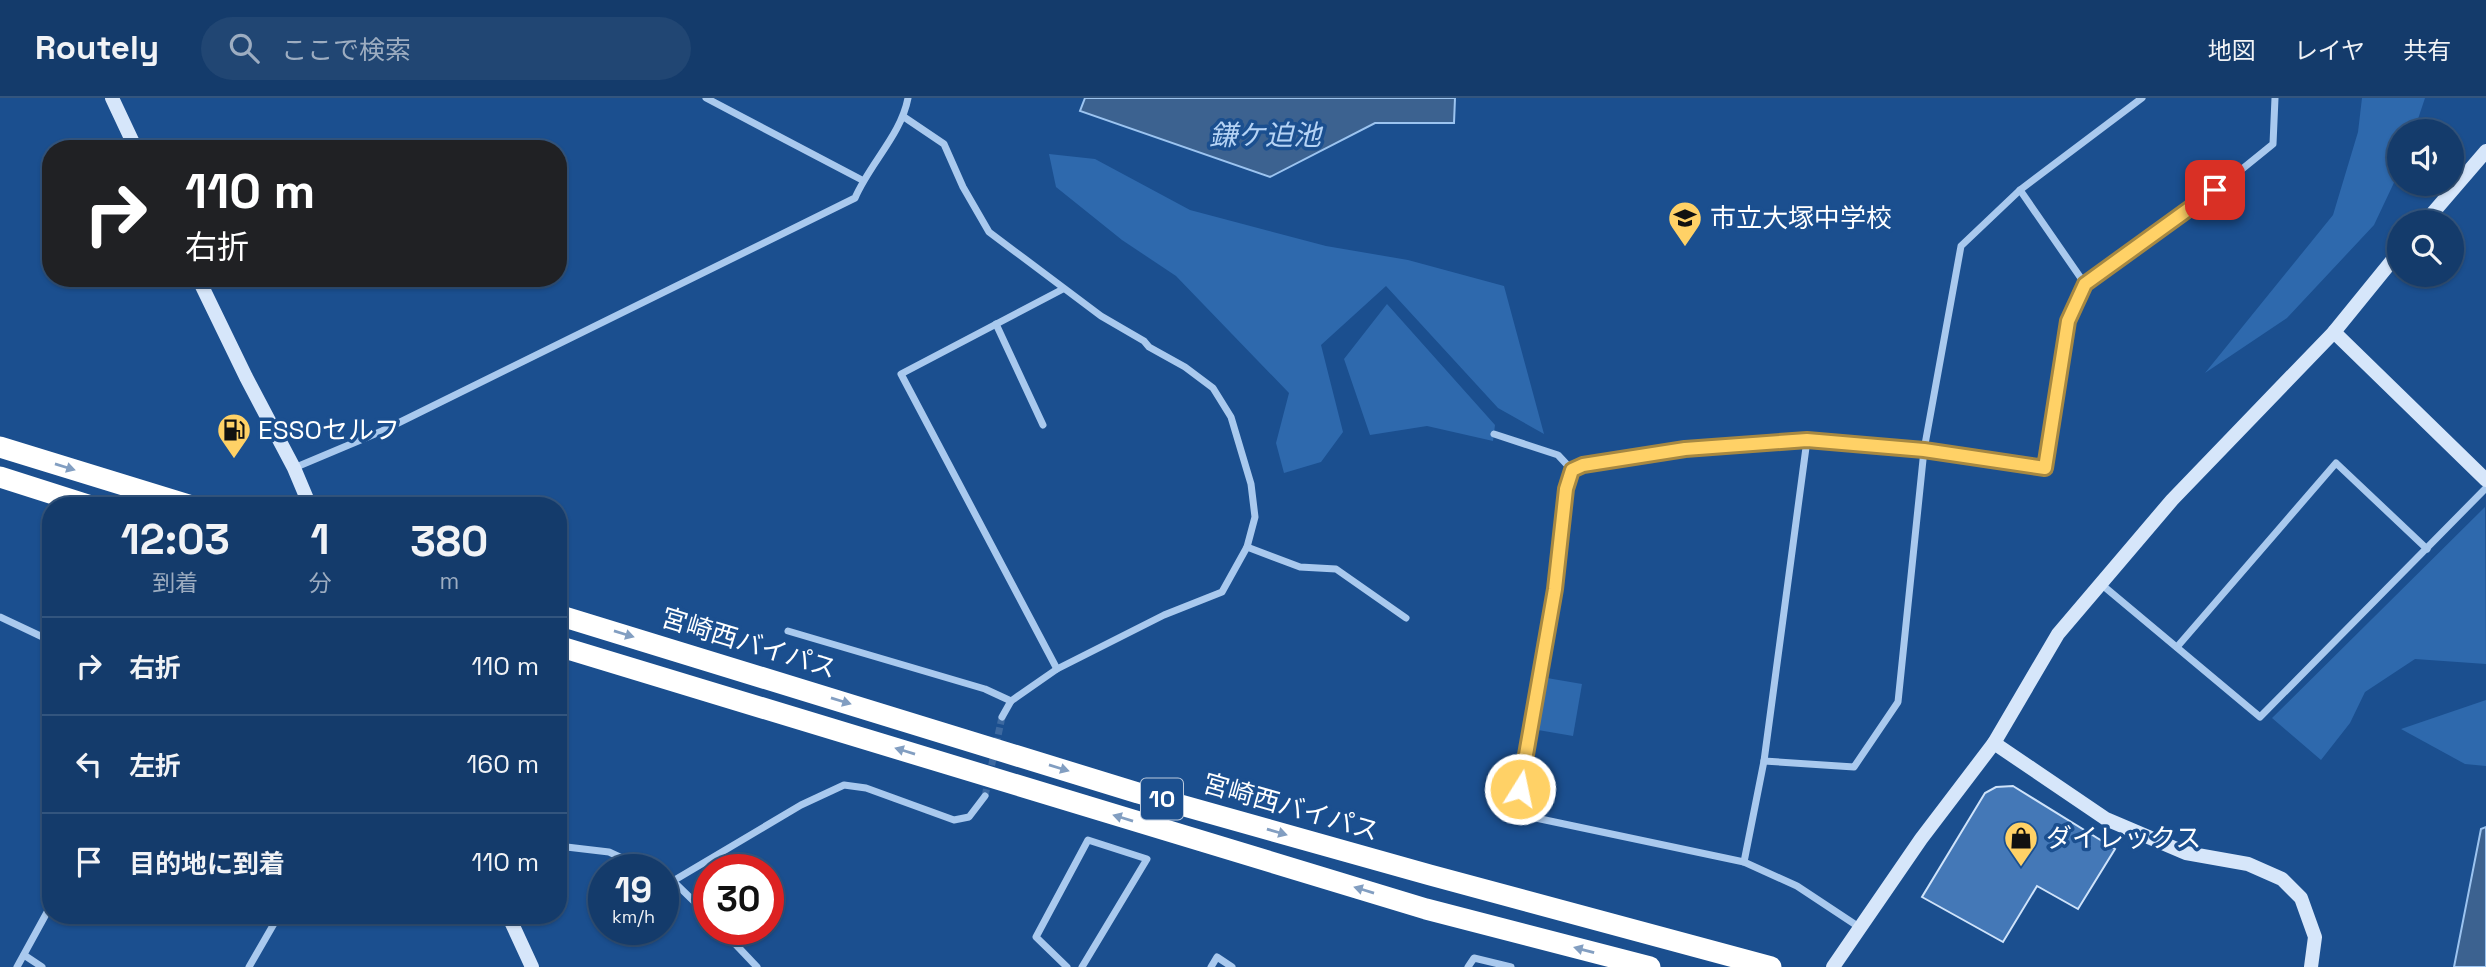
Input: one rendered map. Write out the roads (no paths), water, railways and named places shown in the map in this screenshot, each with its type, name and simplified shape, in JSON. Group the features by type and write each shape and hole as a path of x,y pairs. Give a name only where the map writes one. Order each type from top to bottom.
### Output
{"highway":[{"path":"0,446 163,497"},
{"path":"0,478 62,497"},
{"name":"宮崎西バイパス","path":"567,618 1138,793 1771,967"},
{"name":"10","path":"567,649 1426,909 1650,967"}],"street":[{"path":"112,98 132,140"},
{"path":"706,98 862,180"},
{"path":"294,468 382,431 855,198 862,180 904,117 908,98"},
{"path":"1764,761 1854,767 1898,702 1924,450 1961,246 2020,190 2142,98"},
{"path":"1856,932 1797,886 1744,862 1531,817 1520,789 1555,589 1566,489 1572,470 1583,465 1685,449 1807,440 1924,450 2045,468 2068,321 2085,284 2273,144 2275,98"},
{"path":"904,117 944,144 963,187 989,232 1101,316 1185,367 1213,388 1231,417 1251,484 1255,517 1247,547 1223,592 1164,615 1057,669 1011,701 1002,717"},
{"path":"2435,210 2486,151"},
{"path":"2020,190 2085,284"},
{"path":"1833,967 1921,839 1994,743 2058,634 2172,500 2334,332 2387,268"},
{"path":"202,287 306,497"},
{"path":"1057,669 901,374 1063,289"},
{"path":"996,324 1043,425"},
{"path":"2334,332 2486,480"},
{"path":"1494,434 1558,454 1572,470"},
{"path":"1744,862 1764,761 1807,440"},
{"path":"2177,647 2336,463 2427,549"},
{"path":"2101,584 2260,717 2486,488"},
{"path":"1247,547 1300,567 1336,569 1406,618"},
{"path":"0,617 42,637"},
{"path":"788,631 985,689 1011,701"},
{"path":"1994,743 2106,819 2186,853 2248,864 2282,879 2301,898 2315,937 2311,967"},
{"path":"679,877 801,805 844,785 866,788 954,820 969,817 985,796"},
{"path":"1067,967 1036,937 1088,840 1147,859 1082,967"},
{"path":"567,847 613,854"},
{"path":"679,887 693,900"},
{"path":"17,967 42,922"},
{"path":"249,967 274,924"},
{"path":"512,924 532,967"},
{"path":"736,945 757,967"},
{"path":"24,955 42,967"},
{"path":"1211,967 1217,957 1232,967"},
{"path":"1468,967 1474,958 1511,967"}],"water":[{"name":"鎌ケ迫池","path":"1085,98 1455,98 1454,123 1375,123 1270,177 1080,111"},
{"path":"2486,827 2486,967 2454,967 2481,829"}],"tunnel":[{"path":"985,796 1002,717"}],"place":[{"name":"市立大塚中学校","path":"1685,248"},
{"name":"ESSOセルフ","path":"234,460"},
{"name":"ダイレックス","path":"2021,868"}]}
